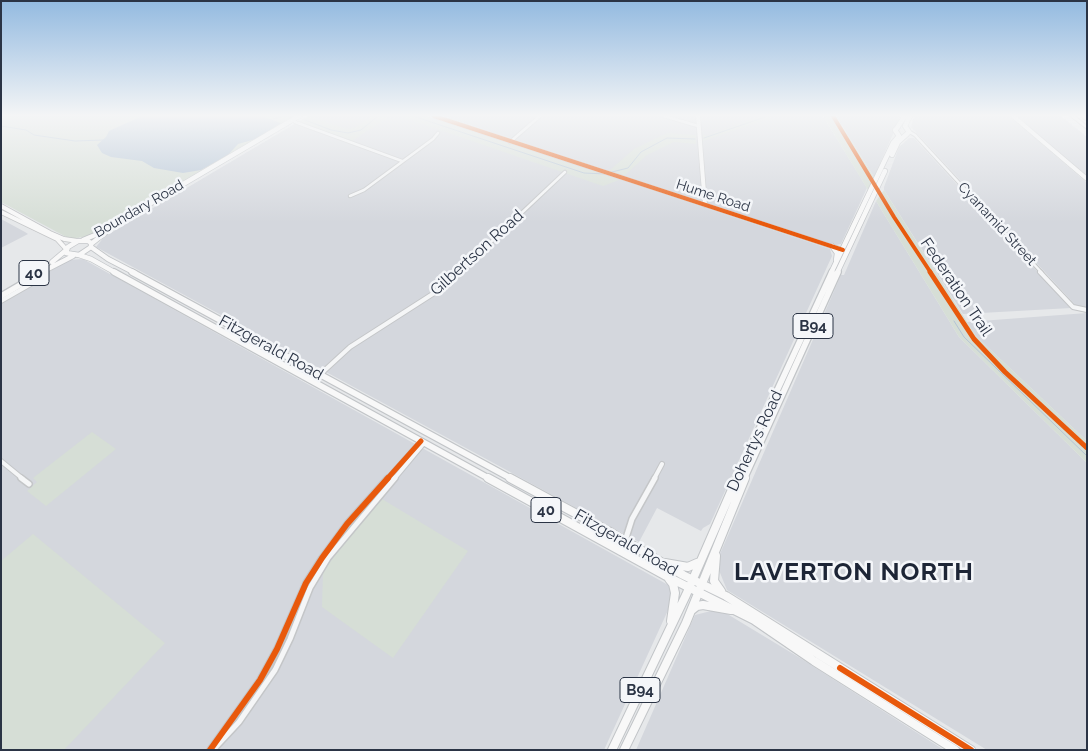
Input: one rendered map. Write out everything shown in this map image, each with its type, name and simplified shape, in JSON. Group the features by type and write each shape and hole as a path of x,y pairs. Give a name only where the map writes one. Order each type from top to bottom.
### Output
{"main road":[{"name":"Boundary Road","path":"80,241 100,233 242,151"},
{"name":"Boundary Road","path":"91,246 111,230 244,151"},
{"name":"Dohertys Road","path":"789,374 889,151"},
{"name":"Dohertys Road","path":"612,750 689,588 699,561 761,436 894,151"},
{"name":"40","path":"80,241 90,242 91,246 76,255 1,294 45,267 80,241"},
{"name":"Fitzgerald Road","path":"91,246 108,259 625,541 661,563 726,596 971,750"},
{"path":"832,246 837,256 834,271"},
{"name":"40","path":"66,250 68,254 76,255"},
{"name":"Fitzgerald Road","path":"76,255 91,259 668,577 768,628 814,661 954,750"},
{"path":"185,311 194,305"},
{"path":"422,442 429,434"},
{"name":"Dohertys Road","path":"624,750 692,610 761,436"},
{"path":"717,548 714,581 716,586 726,596"},
{"path":"661,563 692,567 699,561"},
{"path":"668,577 673,584 675,593 669,630"},
{"path":"692,610 703,605 737,611"},
{"path":"633,704 642,710"}],"street":[{"path":"374,151 402,161"},
{"path":"350,196 364,190 416,151"},
{"name":"Hume Road","path":"538,151 846,251"},
{"path":"700,151 705,205"},
{"name":"Cyanamid Street","path":"930,151 1077,309 1087,310"},
{"path":"1054,151 1087,179"},
{"name":"Gilbertson Road","path":"312,381 350,347 442,288 565,172"},
{"path":"1,206 50,233 70,240 80,241"},
{"path":"1,212 29,228 57,239 66,250"},
{"path":"1,301 36,281 45,270"},
{"path":"212,750 260,680 283,636 306,583 322,558 422,442"},
{"path":"1,461 30,484"},
{"path":"625,541 631,528 632,519 662,464"},
{"path":"212,750 239,722 267,683 291,637 304,602 319,572 350,526"},
{"path":"283,636 291,637"},
{"path":"260,680 267,683"}],"shaded area":[{"path":"1,151 234,151 89,236 70,239 1,202"},
{"path":"249,151 533,151 830,249 832,256 710,524 701,531 657,508 639,542 96,247 104,237"},
{"path":"501,151 532,151 619,180 603,186"},
{"path":"550,151 844,151 867,188 841,244 836,245"},
{"path":"632,151 655,151 647,155 624,176 609,171"},
{"path":"844,151 858,151 874,177 868,190"},
{"path":"858,151 885,151 874,177"},
{"path":"897,151 926,151 1071,308 963,314 884,190"},
{"path":"933,151 1050,151 1087,183 1087,307 1078,308"},
{"path":"1056,151 1087,151 1087,177"},
{"path":"884,190 976,336 1087,441 1087,463 959,337 876,201"},
{"path":"876,201 959,337 1087,463 1087,750 987,750 727,590 716,563 841,275 844,275"},
{"path":"1,219 25,232 28,234 1,248"},
{"path":"83,259 670,586 675,595 604,750 1,750 1,300 69,260"},
{"path":"1087,313 1087,441 976,336 967,322"},
{"path":"92,432 116,449 46,506 27,491 37,482 33,478"},
{"path":"382,499 468,551 393,658 322,607 323,572 338,551"},
{"path":"33,534 165,643 64,750 1,750 1,561"},
{"path":"719,609 944,750 636,750 695,615"}],"water":[{"path":"101,151 232,151 201,170 183,173 154,168 142,161 111,157"}],"waterway":[{"path":"518,151 584,173 606,174"},
{"path":"612,172 628,168 643,151"},
{"path":"954,321 964,337 1087,456"}],"cycle path":[{"path":"541,151 843,250"},
{"name":"Federation Trail","path":"854,151 894,217 974,339 1005,372 1087,448"},
{"path":"210,750 260,680 277,649 306,583 322,558 347,524 421,441"},
{"path":"840,668 971,750"}],"district":[{"name":"LAVERTON NORTH","path":"854,572"}]}
